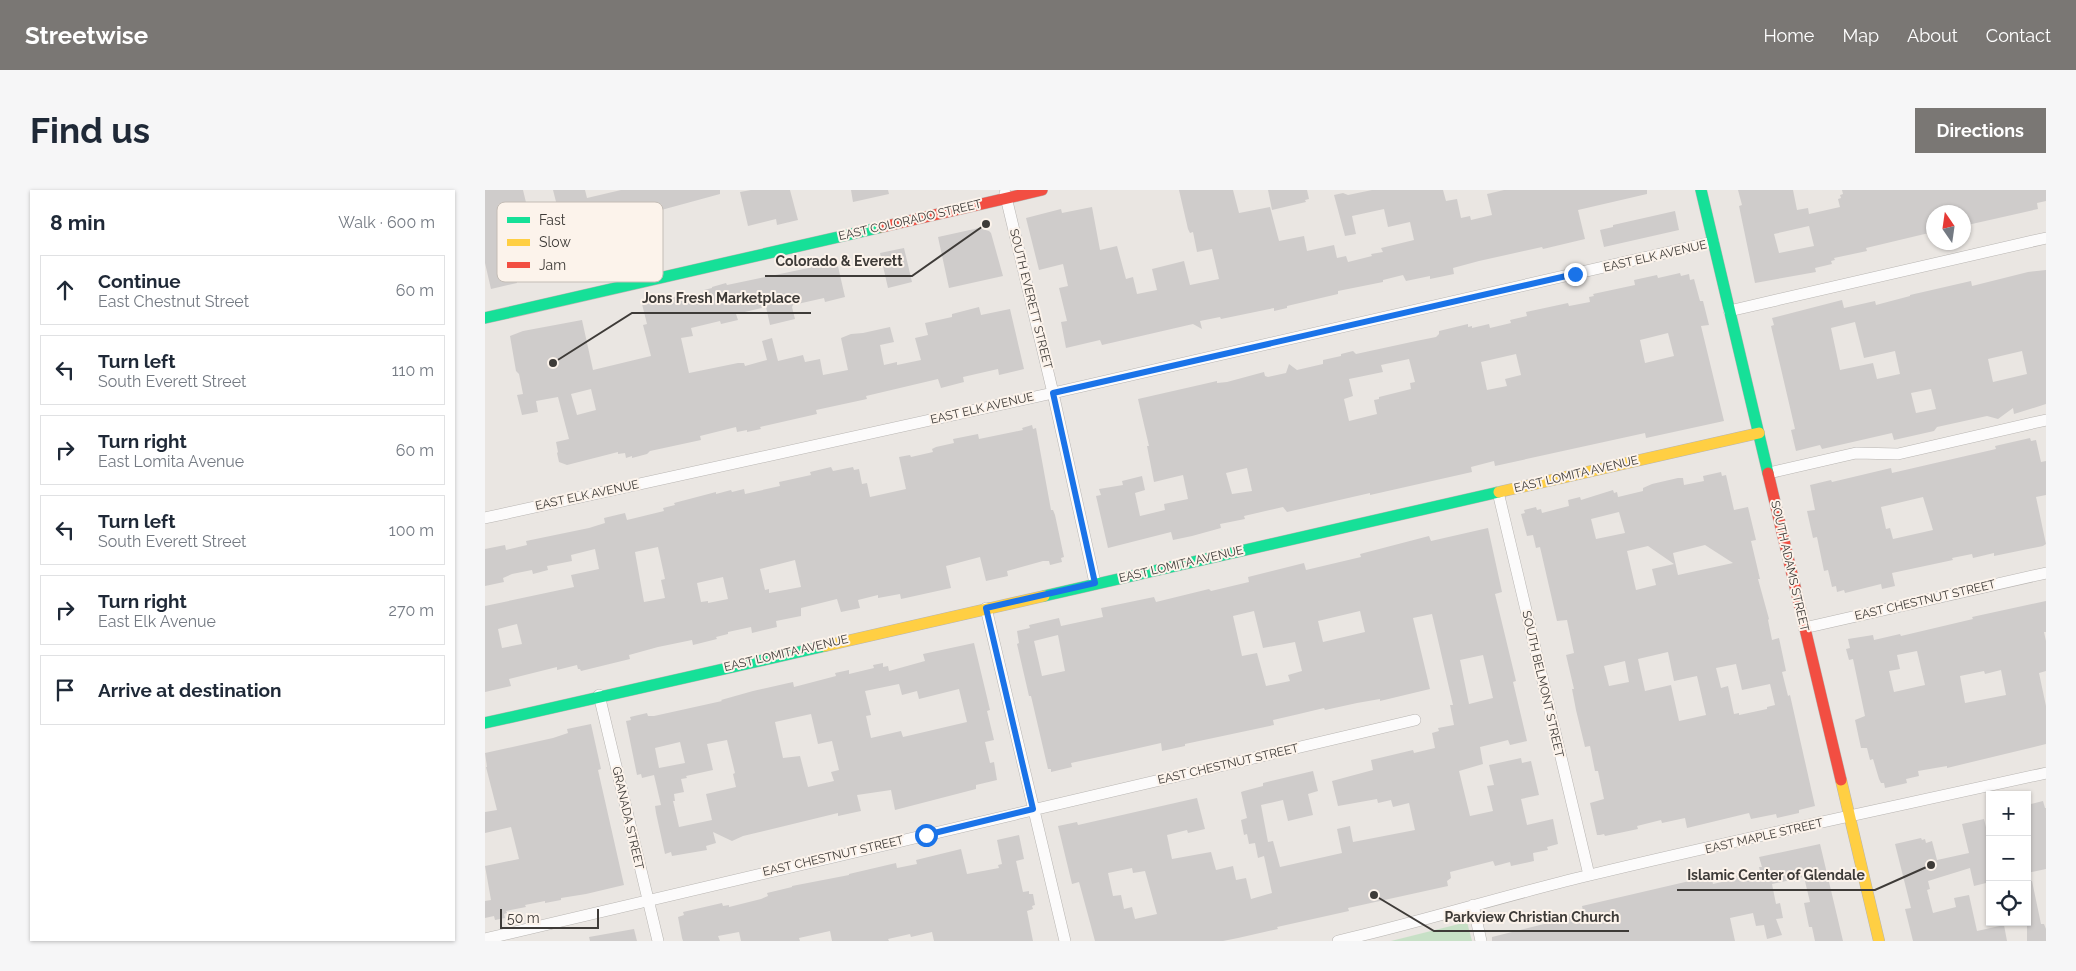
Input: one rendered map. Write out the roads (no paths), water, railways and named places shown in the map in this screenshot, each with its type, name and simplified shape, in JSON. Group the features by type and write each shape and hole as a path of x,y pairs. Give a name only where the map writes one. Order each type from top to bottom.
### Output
{"street":[{"name":"EAST COLORADO STREET","path":"663,276 1006,194 1042,190"},
{"name":"SOUTH ADAMS STREET","path":"1701,190 1879,941"},
{"name":"SOUTH EVERETT STREET","path":"1006,194 1095,583"},
{"path":"1729,311 2046,238"},
{"name":"EAST ELK AVENUE","path":"485,518 1053,393 1713,242"},
{"name":"EAST COLORADO STREET","path":"485,318 636,282"},
{"path":"1769,473 1856,454 1899,454 2046,420"},
{"name":"EAST LOMITA AVENUE","path":"485,722 1759,433"},
{"name":"SOUTH BELMONT STREET","path":"1498,492 1589,875"},
{"name":"EAST CHESTNUT STREET","path":"1804,628 2046,572"},
{"path":"986,608 1065,941"},
{"name":"GRANADA STREET","path":"599,695 658,941"},
{"name":"EAST CHESTNUT STREET","path":"485,938 1415,720"},
{"name":"EAST MAPLE STREET","path":"1338,941 1589,875 2046,773"},
{"path":"1473,905 1481,941"}],"place":[{"name":"Colorado & Everett","path":"986,224"},
{"name":"Jons Fresh Marketplace","path":"553,363"},
{"name":"Islamic Center of Glendale","path":"1931,865"},
{"name":"Parkview Christian Church","path":"1374,895"}]}
